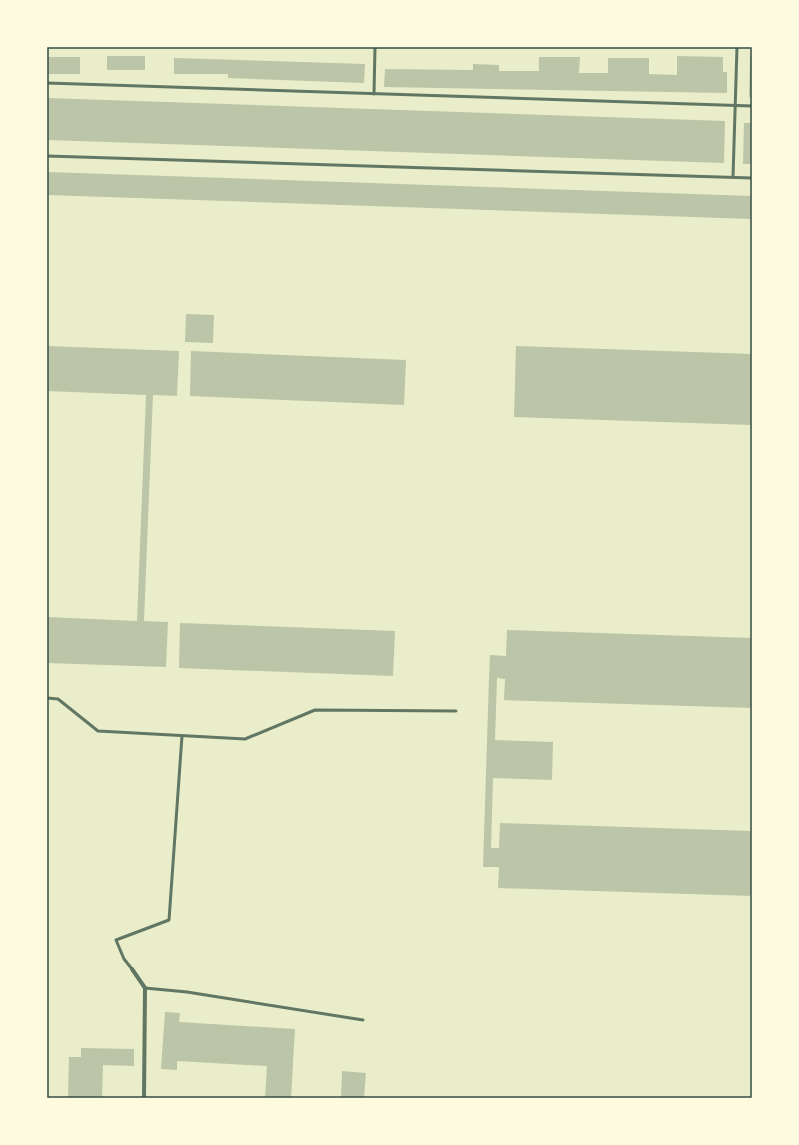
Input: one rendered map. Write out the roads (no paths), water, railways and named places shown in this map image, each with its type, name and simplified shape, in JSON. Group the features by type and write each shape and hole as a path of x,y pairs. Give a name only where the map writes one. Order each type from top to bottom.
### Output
{"street":[{"path":"132,969 146,988 144,1098"}],"lane":[{"path":"374,94 375,47"},
{"path":"733,177 737,47"},
{"path":"47,83 752,106"},
{"path":"47,156 752,178"},
{"path":"47,698 58,699 98,731 246,739 316,710 456,711"},
{"path":"132,969 124,959 116,940 169,920 182,736"},
{"path":"146,988 187,992 363,1020"}]}
